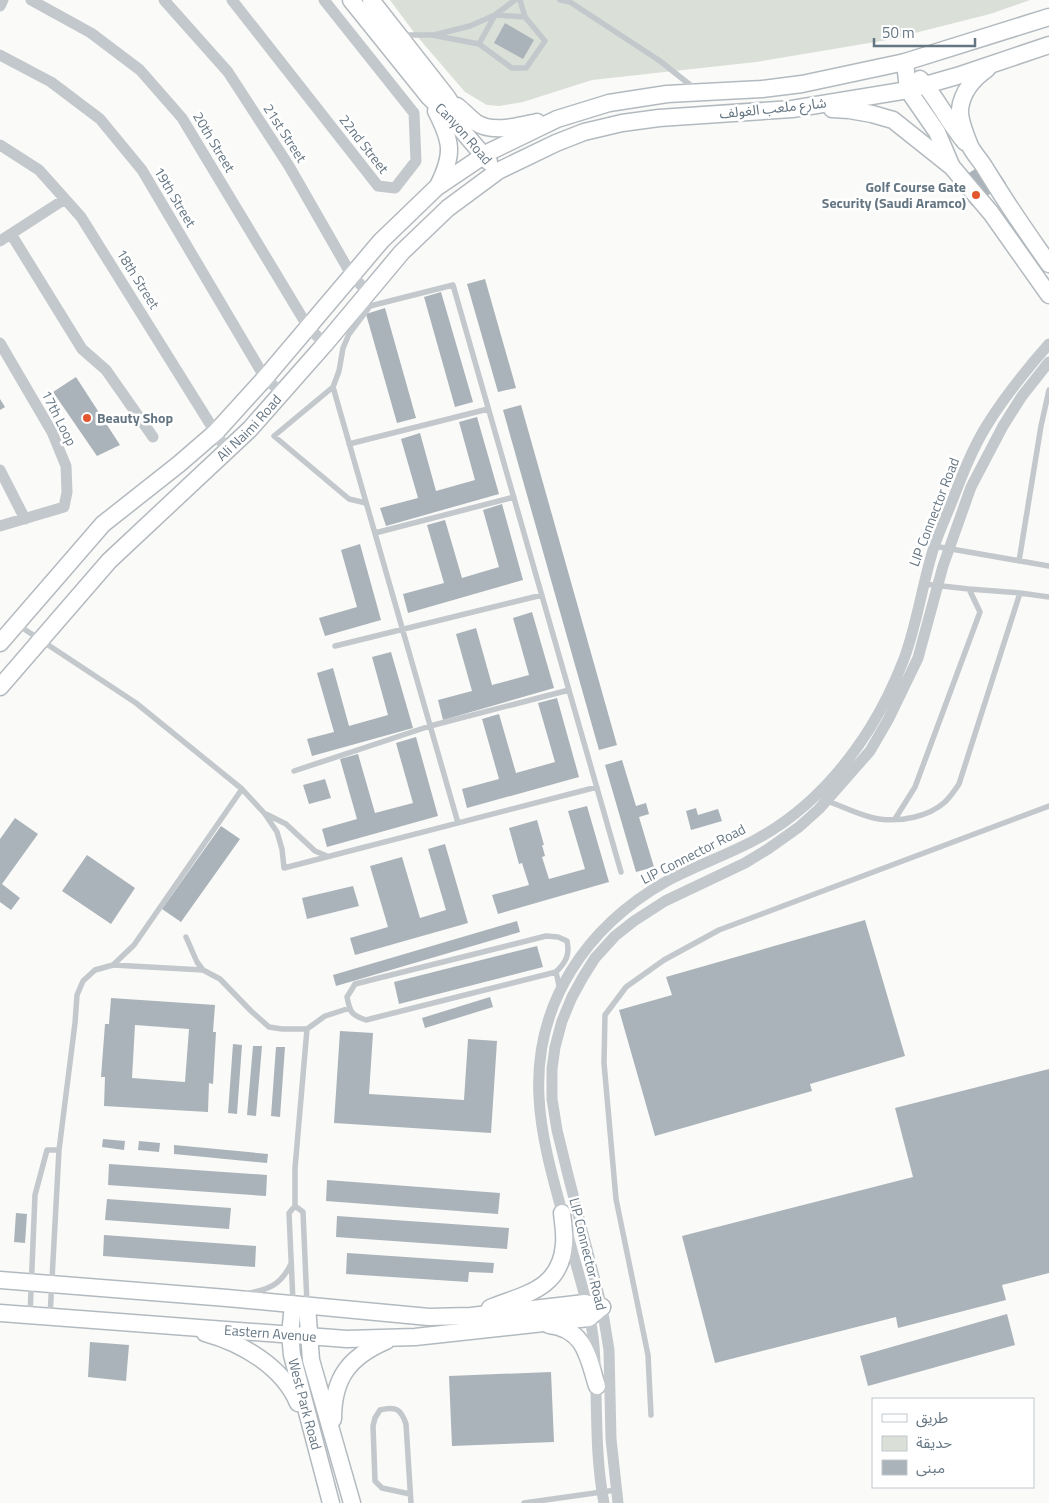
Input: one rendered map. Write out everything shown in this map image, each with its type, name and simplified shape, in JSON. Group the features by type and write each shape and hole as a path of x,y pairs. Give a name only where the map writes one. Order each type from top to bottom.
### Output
{"main road":[{"name":"Canyon Road","path":"351,0 393,39 447,97 498,171"},
{"name":"Canyon Road","path":"376,3 393,39 429,98 486,154"},
{"name":"شارع ملعب الغولف","path":"557,119 600,106 640,97 762,89 802,84 905,62 1049,17"},
{"name":"شارع ملعب الغولف","path":"498,171 524,157 584,132 622,123 659,118 792,109 908,90 995,64 1049,45"},
{"path":"905,62 926,85 953,128 979,158 1006,202 1049,264"},
{"path":"905,62 908,90 937,132 952,167"},
{"path":"971,148 961,119 962,101 979,74 995,64"},
{"path":"447,97 484,127 507,128 557,119"},
{"path":"429,98 446,129 449,140 448,162 438,187"},
{"path":"792,109 849,110 893,120 952,167 991,213 1049,295"},
{"name":"Ali Naimi Road","path":"0,643 103,524 216,432 265,378 381,241 438,187 486,154 557,119"},
{"name":"Ali Naimi Road","path":"0,687 109,560 250,429 325,344 402,252 448,208 498,171"},
{"path":"471,1316 538,1289 557,1274 562,1261 564,1244 562,1213"},
{"path":"0,1280 227,1298 429,1317 587,1310 602,1307"},
{"name":"West Park Road","path":"300,1306 290,1334 292,1355 331,1503"},
{"name":"West Park Road","path":"300,1306 309,1336 312,1360 352,1503"},
{"name":"Eastern Avenue","path":"0,1313 347,1339 391,1338 540,1324 587,1310"},
{"name":"Eastern Avenue","path":"540,1324 557,1326 574,1334 586,1349 597,1386"},
{"path":"174,1325 214,1335 250,1352 268,1365 281,1376 294,1393 313,1436"},
{"path":"333,1434 333,1402 342,1376 355,1358 391,1338"}],"street":[{"path":"0,6 3,0"},
{"name":"20th Street","path":"31,0 91,34 140,70 182,118 308,327 325,344"},
{"name":"21st Street","path":"164,0 228,72 289,166 352,276 368,292"},
{"name":"22nd Street","path":"232,0 378,186 395,188 416,162 414,113 324,0"},
{"name":"19th Street","path":"0,55 51,82 100,118 142,170 265,378 282,394"},
{"name":"18th Street","path":"0,145 40,170 81,217 227,451"},
{"path":"0,241 66,199"},
{"path":"11,234 82,349 106,370 153,437"},
{"name":"17th Loop","path":"0,343 52,432 66,466 67,492 64,507 0,526"},
{"name":"LIP Connector Road","path":"618,1503 611,1439 609,1350 602,1307 561,1148 552,1099 552,1069 555,1047 562,1022 572,997 595,958 615,936 665,901 745,863 768,849 798,827 821,799 872,725 904,659 934,546 985,428 1016,382 1049,344"},
{"name":"LIP Connector Road","path":"603,1497 599,1462 594,1344 542,1126 539,1073 542,1044 550,1013 560,990 574,966 612,919 638,898 670,880 758,838 821,799 870,751 888,720 918,658 948,549 972,487 985,459 1022,396 1049,362"},
{"path":"0,470 25,519"}],"lane":[{"path":"393,39 432,35 470,26 495,15 516,0"},
{"path":"432,35 479,44 512,68 526,68 545,41 525,18 520,0"},
{"path":"560,0 570,2 660,61 700,93"},
{"path":"495,15 525,18"},
{"path":"479,44 495,15"},
{"path":"366,503 350,499 274,436 333,388 339,371 343,348 350,334 370,306 453,285 622,872"},
{"path":"333,388 458,822"},
{"path":"1019,561 1041,426 1049,390"},
{"path":"350,444 488,409"},
{"path":"375,533 514,497"},
{"path":"934,546 1049,566"},
{"path":"924,584 1049,595"},
{"path":"895,819 915,787 980,612 969,589"},
{"path":"821,799 878,819 917,817 946,802 959,784 1020,593"},
{"path":"335,646 403,631 542,595"},
{"path":"16,624 136,703 242,789 266,814 276,832 282,849 284,868 597,787"},
{"path":"294,770 430,726 569,690"},
{"path":"114,965 134,945 242,789"},
{"path":"651,1415 648,1355 616,1199 604,1063 605,1015 626,987 664,960 719,930 1049,806"},
{"path":"266,814 286,824 315,850 327,856"},
{"path":"186,936 197,962 203,970"},
{"path":"546,936 558,937 567,941 569,952 565,963 556,972 366,1020 356,1016 350,1008 346,997 355,984 546,936"},
{"path":"50,1316 59,1150 77,995 83,981 94,970 114,965 203,970 220,979 269,1027 282,1029 307,1029 325,1016 350,1008"},
{"path":"556,972 560,990"},
{"path":"300,1306 292,1262 290,1213 295,1206 295,1168 307,1029"},
{"path":"30,1315 35,1195 47,1150 59,1150"},
{"path":"295,1206 303,1212 300,1306"},
{"path":"227,1298 275,1285 284,1278 292,1262"},
{"path":"410,1494 382,1488 376,1481 373,1426 380,1410 390,1407 397,1409 403,1414 406,1424 411,1503"},
{"path":"524,1503 603,1497 616,1490"}],"green space":[{"path":"390,0 1030,0 990,14 887,40 756,62 592,80 523,102 499,106 487,105 465,92 416,35"}],"building":[{"path":"505,23 534,40 523,59 494,43"},
{"name":"Golf Course Gate Security (Saudi Aramco)","path":"990,160 1006,183 972,206 954,182"},
{"path":"485,279 516,388 498,392 467,284"},
{"path":"441,292 473,402 455,407 424,297"},
{"path":"385,308 416,418 397,423 366,314"},
{"name":"Beauty Shop","path":"76,377 120,445 97,456 53,392"},
{"path":"0,399 5,407 0,410"},
{"path":"521,405 617,745 599,750 503,410"},
{"path":"477,417 499,494 386,526 380,508 418,498 401,439 420,433 436,491 475,480 459,422"},
{"path":"502,504 523,580 408,613 403,594 444,583 427,525 445,520 462,578 499,567 483,510"},
{"path":"360,544 381,620 325,636 319,618 357,607 341,550"},
{"path":"532,612 554,688 443,720 438,700 472,691 456,634 476,628 492,685 529,675 513,618"},
{"path":"391,652 413,728 312,756 307,739 334,732 317,673 333,668 349,726 388,715 372,657"},
{"path":"557,698 579,777 467,808 462,789 499,779 482,719 499,714 516,773 555,762 538,703"},
{"path":"416,737 438,816 327,847 322,829 357,819 340,759 358,754 375,813 413,803 396,743"},
{"path":"622,760 636,806 646,803 649,814 639,817 654,867 636,872 605,765"},
{"path":"325,779 331,798 309,804 303,785"},
{"path":"587,806 609,882 498,914 492,895 529,885 522,863 519,864 509,828 537,820 544,845 542,845 545,856 542,857 549,879 585,869 568,811"},
{"path":"696,808 698,815 718,809 722,821 691,830 686,811"},
{"path":"15,818 38,834 2,884 20,898 11,910 0,902 0,839"},
{"path":"221,826 240,839 181,922 162,909"},
{"path":"445,844 468,923 355,955 350,938 388,927 370,866 402,857 420,918 446,910 428,849"},
{"path":"87,855 135,888 111,924 62,891"},
{"path":"353,886 359,906 307,919 302,898"},
{"path":"865,920 905,1056 810,1084 812,1091 655,1136 619,1010 672,995 666,977"},
{"path":"517,921 520,932 336,986 333,975"},
{"path":"537,946 543,967 399,1004 394,982"},
{"path":"490,997 493,1007 425,1028 422,1018"},
{"path":"111,998 215,1005 213,1032 216,1032 213,1084 209,1083 208,1112 104,1106 105,1077 101,1077 105,1024 109,1024","holes":["135,1025 189,1029 185,1082 132,1078"]},
{"path":"340,1031 373,1033 369,1094 464,1100 468,1039 497,1041 491,1133 334,1123"},
{"path":"233,1044 242,1045 237,1114 228,1113"},
{"path":"253,1046 262,1046 256,1116 247,1115"},
{"path":"276,1047 285,1047 280,1117 271,1116"},
{"path":"1049,1069 1049,1273 1002,1285 1006,1300 898,1328 896,1317 715,1363 682,1236 913,1177 895,1108"},
{"path":"103,1139 125,1141 124,1150 102,1147"},
{"path":"139,1141 160,1143 159,1152 138,1150"},
{"path":"174,1145 268,1154 267,1163 174,1154"},
{"path":"109,1164 267,1175 266,1196 108,1185"},
{"path":"327,1180 500,1193 498,1214 326,1201"},
{"path":"107,1199 231,1208 229,1229 105,1220"},
{"path":"16,1213 27,1214 25,1243 14,1242"},
{"path":"337,1216 509,1228 507,1249 336,1237"},
{"path":"104,1235 256,1246 255,1267 103,1256"},
{"path":"347,1253 494,1263 493,1273 469,1272 468,1282 346,1274"},
{"path":"1007,1314 1015,1345 868,1386 860,1356"},
{"path":"90,1342 129,1345 126,1381 88,1377"},
{"path":"551,1372 554,1442 452,1446 449,1376"}],"place":[{"name":"Golf Course Gate Security (Saudi Aramco)","path":"976,195"},
{"name":"Beauty Shop","path":"87,418"}]}
